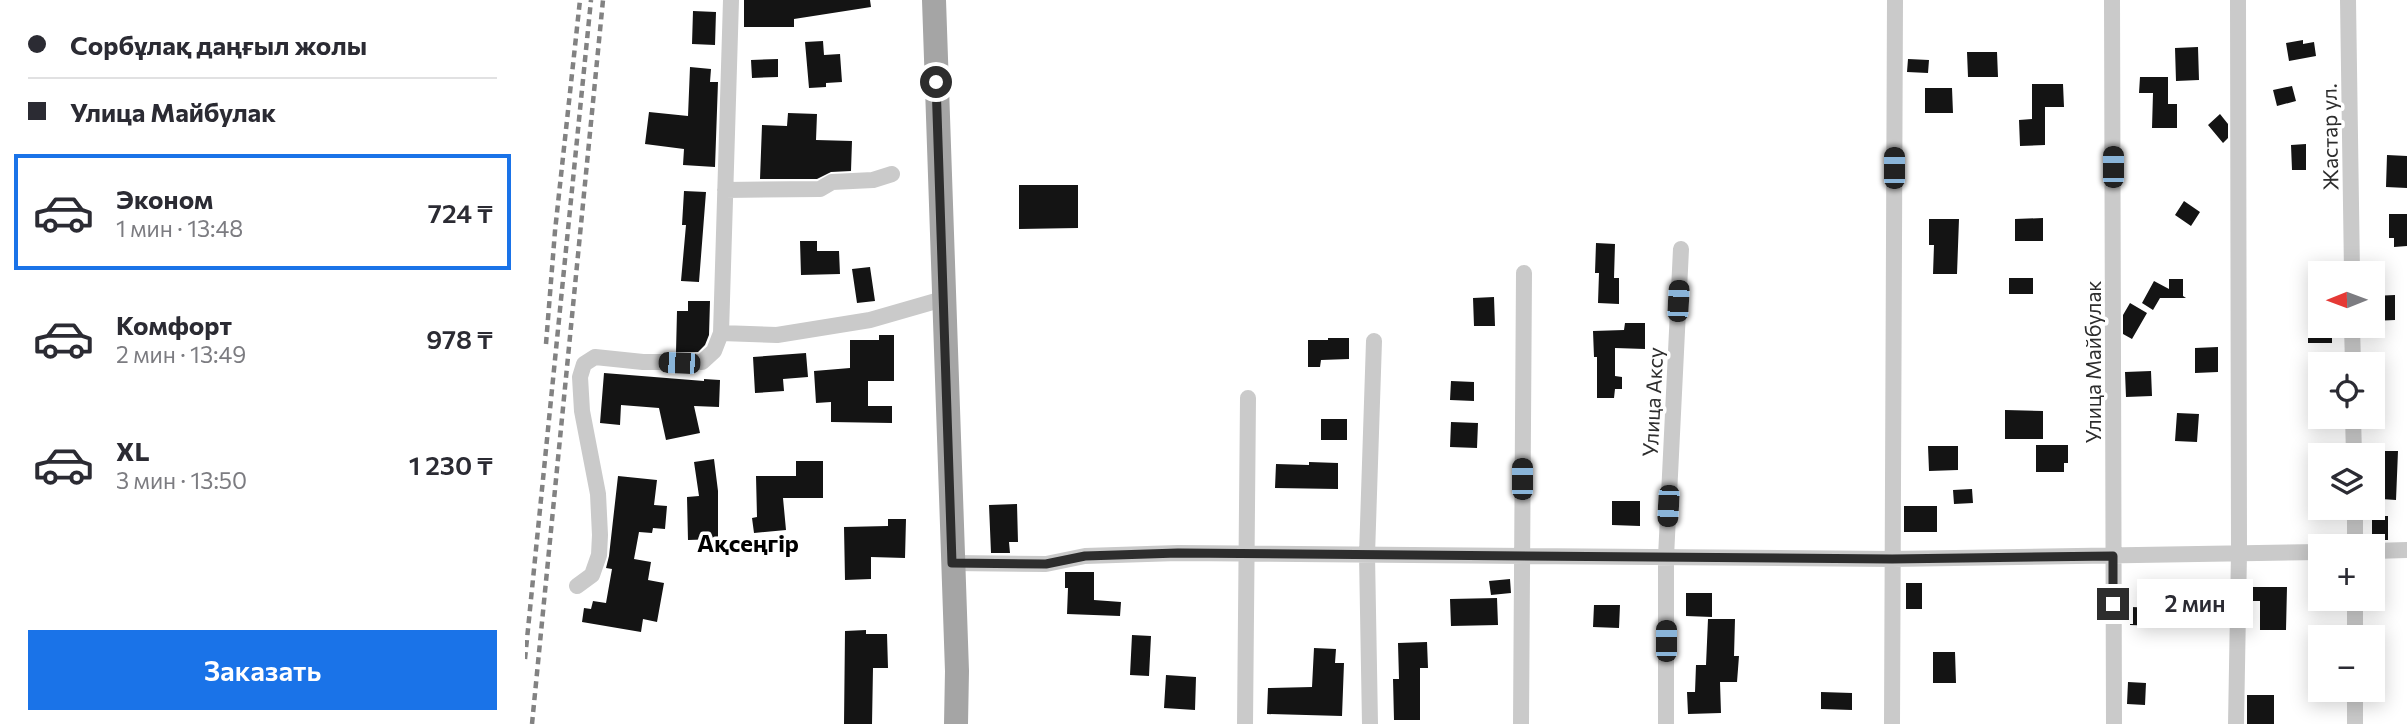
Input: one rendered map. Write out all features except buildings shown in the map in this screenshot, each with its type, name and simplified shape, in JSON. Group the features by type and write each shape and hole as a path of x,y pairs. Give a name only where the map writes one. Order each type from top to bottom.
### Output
{"main road":[{"path":"934,0 957,671 956,724"}],"street":[{"path":"577,586 592,575 599,555 600,535 598,494 582,411 580,377 584,363 595,357 643,362 702,362 714,351 721,333 731,0"},
{"path":"1892,724 1895,0"},
{"name":"Улица Майбулак","path":"2112,0 2114,724"},
{"path":"2236,724 2239,553 2238,0"},
{"name":"Жастар ул.","path":"2348,0 2352,261"},
{"path":"725,190 821,189 832,182 873,180 892,174"},
{"name":"Улица Аксу","path":"1666,724 1666,557 1681,249"},
{"path":"1521,724 1524,273"},
{"path":"721,333 777,335 870,320 943,299"},
{"path":"1370,724 1367,555 1374,341"},
{"path":"1245,724 1248,398"},
{"path":"2385,551 2407,550"},
{"path":"952,563 1046,564 1085,556 1178,553 1892,559 2308,552"},
{"path":"2355,702 2355,724"}],"railway":[{"path":"546,344 555,231 580,0"},
{"path":"525,659 591,0"},
{"path":"532,724 603,0"}],"district":[{"name":"Ақсеңгір","path":"748,542"}],"route":[{"path":"936,82 952,563 1046,564 1085,556 1178,553 1892,559 2113,556 2113,604"}]}
